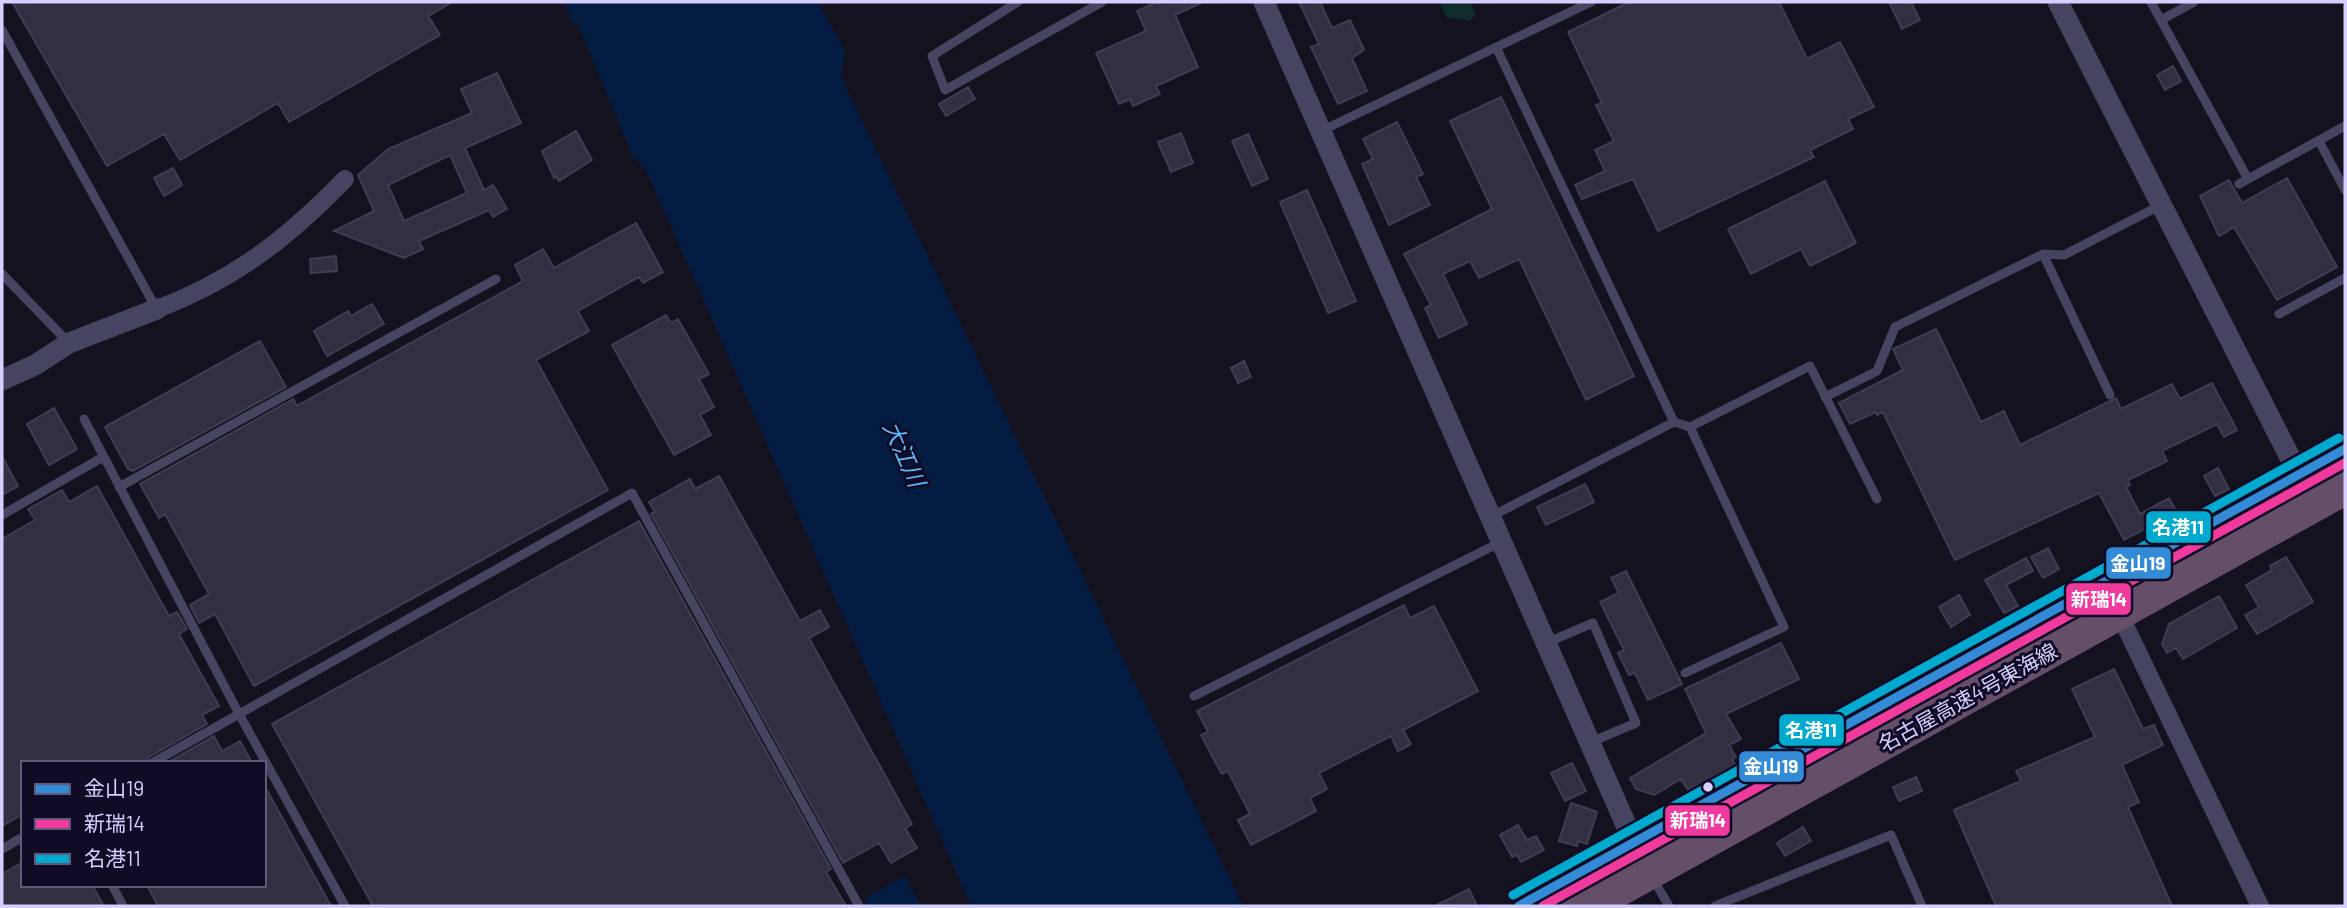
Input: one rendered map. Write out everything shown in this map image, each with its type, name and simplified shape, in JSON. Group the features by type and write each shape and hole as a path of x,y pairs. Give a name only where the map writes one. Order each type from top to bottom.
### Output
{"highway":[{"name":"名古屋高速4号東海線","path":"1539,906 1875,723 2345,460"},
{"name":"名古屋高速4号東海線","path":"1591,906 2345,489"}],"street":[{"path":"1264,2 1634,843"},
{"path":"2058,2 2299,475"},
{"path":"2,380 35,365 69,343 203,292 305,220 345,179"},
{"path":"2103,583 2136,645 2260,906"}],"lane":[{"path":"1018,2 932,56 945,90 1102,2"},
{"path":"1321,131 1591,2"},
{"path":"2151,2 2244,182 2345,126"},
{"path":"2161,20 2193,2"},
{"path":"2,30 157,309"},
{"path":"1496,47 1674,422"},
{"path":"2319,141 2345,190"},
{"path":"1825,397 1877,371 1895,327 2043,254 2064,256 2161,205"},
{"path":"2043,254 2110,395"},
{"path":"2,274 69,343"},
{"path":"2279,314 2345,278"},
{"path":"119,487 496,279"},
{"path":"1490,517 1674,422 1690,427 1810,366 1877,499"},
{"path":"84,419 265,761"},
{"path":"1685,673 1784,627 1690,427"},
{"path":"2,515 103,457"},
{"path":"155,761 238,712 632,493 859,906"},
{"path":"1194,696 1502,542"},
{"path":"1546,643 1593,623 1636,723 1590,743"},
{"path":"266,763 345,906"},
{"path":"1715,906 1891,835 1923,906"},
{"path":"2,849 21,838"},
{"path":"1634,843 1669,906"},
{"path":"113,887 123,906"}],"green space":[{"path":"1440,2 1470,2 1476,14 1470,21 1446,17"}],"water":[{"name":"大江川","path":"564,2 818,2 845,50 841,77 1243,906 971,906 646,170 633,157 578,24 573,24"},
{"path":"904,876 921,906 869,906 865,898"}],"building":[{"path":"12,2 452,2 428,16 440,35 289,122 278,103 180,160 164,134 107,166"},
{"path":"1157,2 1203,2 1175,15 1198,67 1156,86 1160,94 1133,106 1130,99 1119,104 1096,53 1146,31 1137,11"},
{"path":"1299,2 1320,2 1332,28 1350,20 1364,50 1352,58 1367,91 1338,104 1311,47 1319,44"},
{"path":"1629,2 1779,2 1807,59 1840,42 1874,107 1848,119 1853,129 1810,150 1814,157 1658,231 1633,179 1582,199 1575,185 1605,171 1595,150 1614,141 1596,105 1602,103 1568,32"},
{"path":"1889,2 1911,2 1920,20 1902,29"},
{"path":"2173,66 2181,81 2165,90 2157,75"},
{"path":"497,73 521,123 465,148 484,190 493,185 507,209 493,217 489,210 419,241 423,249 404,258 334,231 374,211 358,175 388,149 472,113 461,89","holes":["450,155 467,193 404,221 388,185"]},
{"path":"968,87 975,99 946,116 939,104"},
{"path":"1501,97 1634,376 1586,400 1519,259 1479,278 1470,261 1443,274 1467,324 1439,338 1425,308 1431,305 1404,254 1492,209 1450,121"},
{"path":"1397,122 1423,174 1416,177 1430,205 1389,225 1362,164 1373,159 1363,139"},
{"path":"576,131 592,160 559,181 556,176 554,178 542,151"},
{"path":"1181,133 1193,163 1171,172 1158,142"},
{"path":"1248,134 1268,179 1252,186 1232,141"},
{"path":"173,168 182,185 164,196 154,178"},
{"path":"2287,178 2337,267 2277,300 2234,227 2219,236 2200,196 2229,180 2242,203"},
{"path":"1825,181 1856,243 1810,266 1801,249 1751,274 1728,229"},
{"path":"1307,190 1356,301 1328,313 1280,202"},
{"path":"636,223 663,272 643,283 639,277 578,311 589,331 536,360 608,490 254,686 215,614 199,623 190,605 209,594 165,514 159,518 140,484 293,399 297,406 523,281 515,265 543,249 554,268"},
{"path":"336,256 337,271 311,273 310,259"},
{"path":"372,304 384,324 327,356 314,331 348,311 351,316"},
{"path":"666,315 671,323 678,319 709,374 699,379 714,407 700,415 711,435 674,455 612,345"},
{"path":"1936,329 1981,422 2004,411 2020,445 2116,398 2121,409 2172,384 2180,399 2212,383 2237,430 2224,437 2217,424 2162,451 2167,461 2128,480 2130,485 2126,487 2140,514 2169,498 2179,516 2165,523 2163,519 2124,540 2099,493 1955,560 1883,412 1877,415 1876,412 1850,424 1839,403 1903,370 1893,349"},
{"path":"260,341 286,387 133,471 128,469 105,427"},
{"path":"1244,361 1251,377 1238,383 1231,368"},
{"path":"54,408 77,449 49,465 27,424"},
{"path":"2,456 18,486 2,495"},
{"path":"2218,468 2229,489 2215,496 2204,476"},
{"path":"719,476 800,621 820,610 829,627 809,638 912,824 905,828 917,848 891,863 879,843 843,863 651,514 655,512 649,502 690,479 695,489"},
{"path":"1585,484 1594,502 1546,525 1537,507"},
{"path":"97,486 169,616 177,612 187,629 179,634 219,706 202,715 207,724 146,761 21,761 21,815 2,826 2,539 35,520 28,509 62,490 69,502"},
{"path":"639,521 831,869 826,872 846,906 373,906 272,724"},
{"path":"2048,548 2059,569 2043,578 2031,557"},
{"path":"2286,557 2313,602 2257,634 2245,615 2259,607 2246,585 2272,570 2270,566"},
{"path":"2026,558 2033,571 2006,585 2018,606 2004,613 1985,580"},
{"path":"1626,571 1682,684 1648,700 1635,673 1629,675 1618,653 1624,650 1600,602 1619,593 1611,578"},
{"path":"1959,595 1970,615 1951,627 1939,607"},
{"path":"2219,596 2237,628 2183,659 2176,648 2167,653 2162,644 2169,624"},
{"path":"1404,605 1410,618 1434,606 1478,691 1403,730 1411,744 1398,751 1391,736 1319,773 1327,789 1310,798 1316,811 1251,845 1238,820 1250,814 1228,771 1222,774 1201,735 1208,732 1197,711"},
{"path":"1781,643 1799,679 1726,714 1741,739 1729,745 1736,757 1732,759 1735,765 1688,790 1681,779 1654,795 1636,789 1630,778 1706,733 1685,689"},
{"path":"2114,669 2143,729 2154,725 2163,745 2122,765 2139,802 2128,807 2172,906 1996,906 1954,810 2021,781 2016,771 2095,737 2072,689"},
{"path":"214,736 222,751 240,741 251,761 170,761"},
{"path":"1572,763 1586,791 1565,801 1551,773"},
{"path":"1916,777 1922,791 1899,801 1893,787"},
{"path":"266,789 331,906 158,906 148,887 266,887"},
{"path":"1571,803 1597,812 1587,844 1578,841 1577,846 1559,841"},
{"path":"1518,825 1527,840 1536,836 1544,850 1521,862 1517,855 1512,857 1500,835"},
{"path":"1803,827 1811,841 1785,856 1777,843"},
{"path":"21,863 21,887 93,887 104,906 2,906 2,874"},
{"path":"1469,889 1477,906 1435,906"}],"transit line":[{"name":"名港11","path":"1513,895 2339,438"},
{"name":"金山19","path":"1519,906 2345,449"},
{"name":"新瑞14","path":"1543,906 2345,463"}]}
